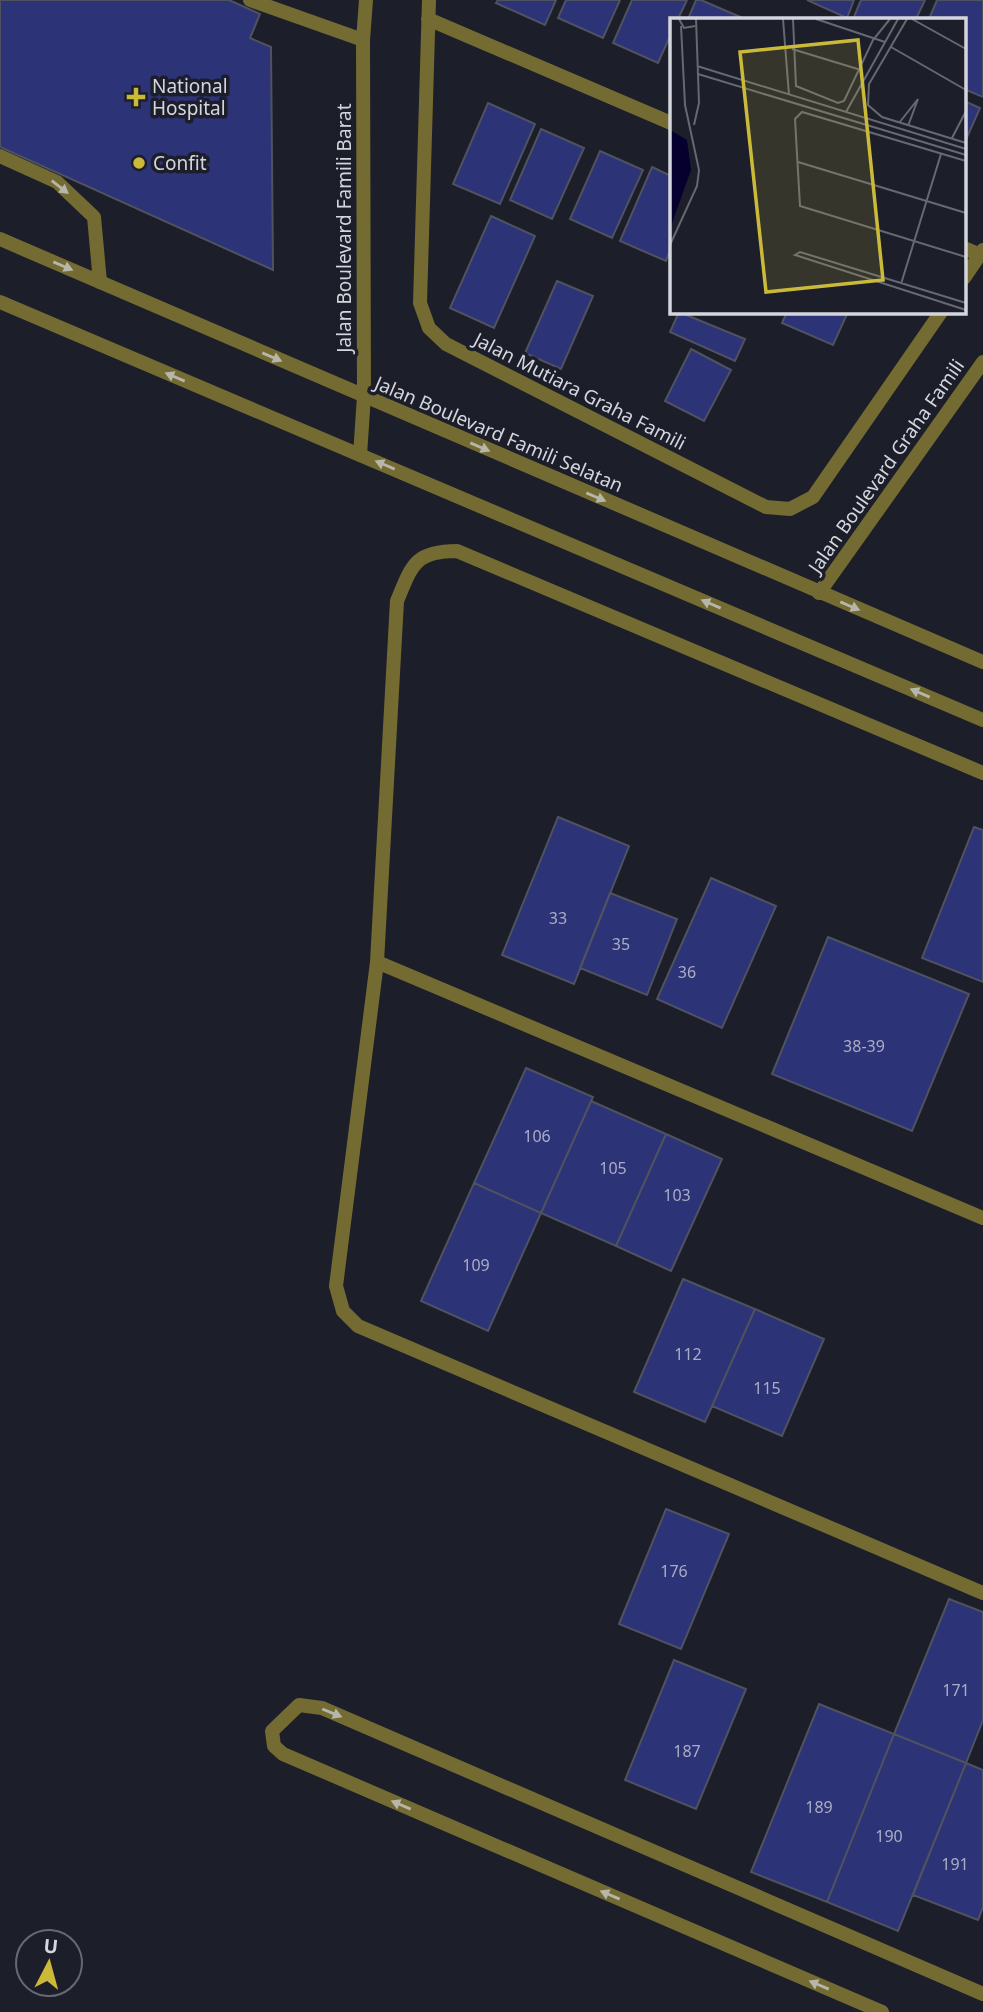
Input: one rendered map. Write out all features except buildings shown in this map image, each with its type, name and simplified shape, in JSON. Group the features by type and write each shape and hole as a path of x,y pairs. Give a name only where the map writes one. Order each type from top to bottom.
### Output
{"street":[{"path":"250,0 363,40"},
{"name":"Jalan Boulevard Famili Barat","path":"360,455 363,396 363,40 366,0"},
{"name":"Jalan Mutiara Graha Famili","path":"429,0 420,303 429,328 446,344 766,507 790,509 813,497 940,313"},
{"path":"428,19 670,123"},
{"path":"0,156 57,183 94,217 100,282"},
{"name":"Jalan Boulevard Famili Selatan","path":"0,240 983,662"},
{"path":"965,276 981,252"},
{"path":"0,302 983,720"},
{"name":"Jalan Boulevard Graha Famili","path":"820,593 983,362"},
{"path":"983,773 457,551 432,551 411,568 397,601 377,962 336,1286 343,1311 358,1326 983,1593"},
{"path":"377,962 983,1218"},
{"path":"882,2012 283,1754 274,1746 272,1731 299,1705 322,1708 983,1994"}],"place":[{"name":"National Hospital","path":"136,97"},
{"name":"Confit","path":"139,163"}]}
